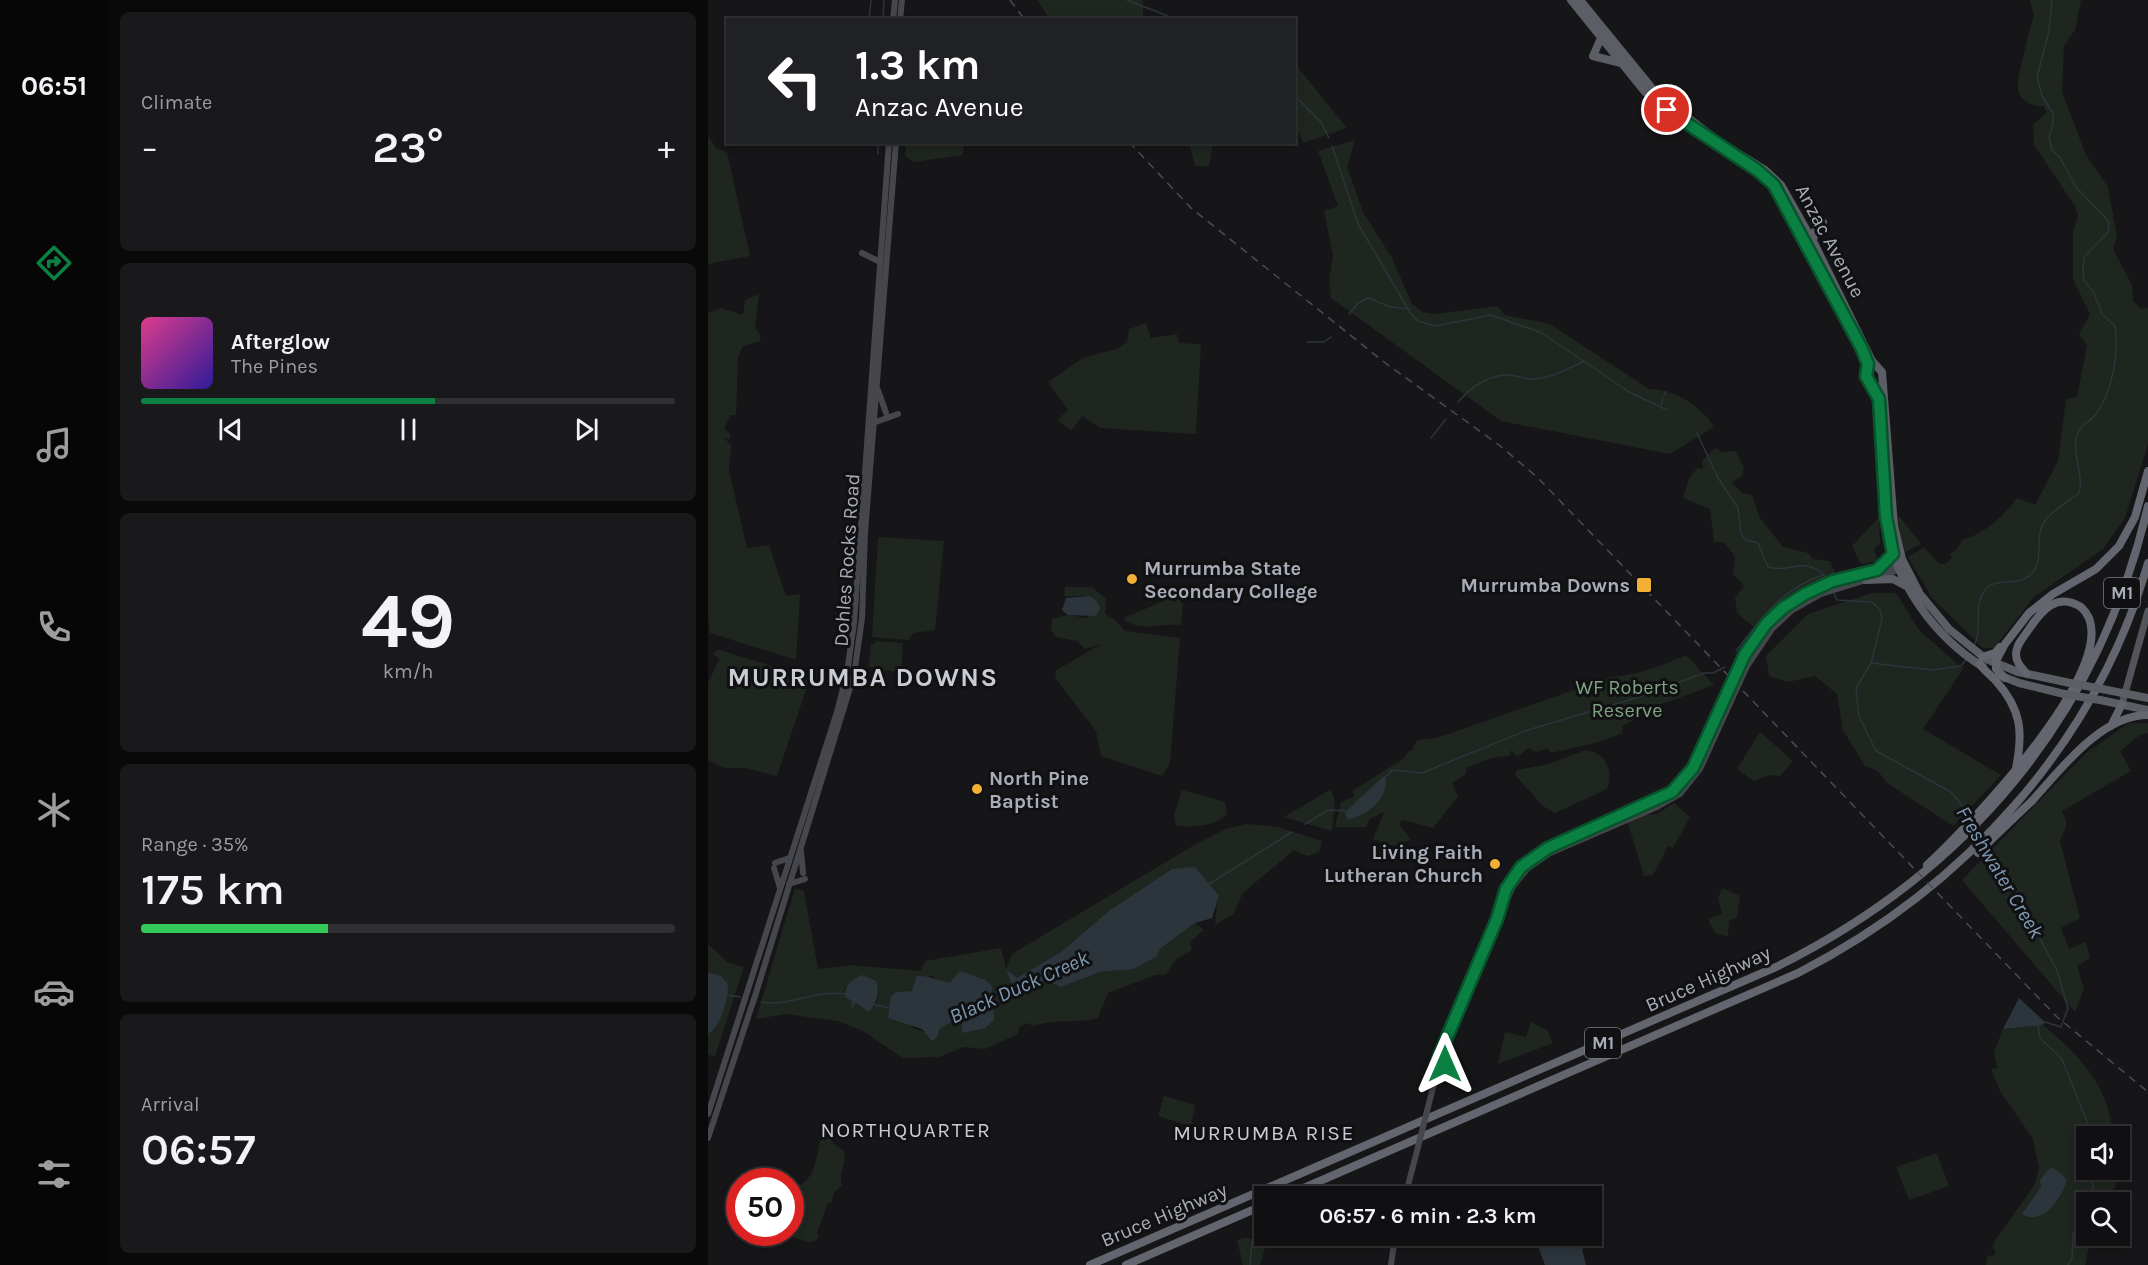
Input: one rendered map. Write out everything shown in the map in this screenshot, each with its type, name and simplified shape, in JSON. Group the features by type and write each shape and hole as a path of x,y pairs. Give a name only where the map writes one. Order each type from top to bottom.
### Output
{"highway":[{"name":"Anzac Avenue","path":"1571,0 1622,64 1660,105 1720,148 1757,170 1774,185 1872,368"},
{"name":"Anzac Avenue","path":"1580,0 1656,93 1711,135 1775,178 1789,197 1813,241 1872,368"},
{"path":"1601,38 1593,56 1622,64"},
{"path":"1813,241 1814,233 1823,222"},
{"path":"1965,649 1924,601 1902,567 1893,554 1886,516 1879,399 1872,382 1866,376 1872,368 1882,372 1892,514 1902,567 1908,587 1931,620 1965,649 2005,678 2148,710"},
{"path":"1872,382 1881,379"},
{"path":"1978,658 1995,653 2035,608 2096,569 2115,551 2134,522 2148,471"},
{"name":"M1","path":"1981,816 2030,764 2089,670 2122,594 2148,506"},
{"path":"1877,570 1893,554"},
{"name":"M1","path":"1993,834 2042,773 2088,703 2125,627 2148,563"},
{"path":"1866,580 1893,579 1908,587"},
{"path":"1981,816 2059,710 2089,652 2093,627 2081,607 2061,602 2051,604 2042,611 2017,647 2017,661 2027,674"},
{"path":"2005,644 1995,664 1996,669 2005,678"},
{"path":"1978,658 2027,674 2148,698"},
{"path":"1978,658 2002,689 2017,717 2021,744 2015,772"},
{"path":"2111,726 2122,704"},
{"path":"1993,834 2070,758 2111,726 2148,714"},
{"name":"Bruce Highway","path":"1090,1265 1776,967 1834,938 1896,896 1981,816"},
{"name":"Bruce Highway","path":"1308,1186 1773,985 1871,932 1918,899 1975,852 1993,834"},
{"name":"Bruce Highway","path":"1126,1265 1254,1209"}],"main road":[{"path":"893,18 895,0"},
{"path":"900,18 902,0"},
{"name":"Dohles Rocks Road","path":"708,1114 837,712 851,648 889,144"},
{"name":"Dohles Rocks Road","path":"708,1138 842,718 857,652 862,618 873,423 896,144"},
{"path":"862,254 880,262"},
{"path":"876,384 886,413"},
{"path":"873,423 898,414"},
{"path":"1497,919 1507,886 1530,858 1662,798 1681,784 1693,768 1752,643 1783,608 1819,586 1877,570 1902,567"},
{"path":"1408,1186 1437,1072 1444,1068 1440,1059 1497,919 1514,885 1537,860 1667,802 1692,782 1755,651 1782,619 1821,594 1902,567"},
{"path":"2122,704 2148,611"},
{"path":"1722,704 1728,699 1732,700"},
{"path":"1681,784 1692,782"},
{"path":"789,884 804,876 800,848"},
{"path":"780,889 775,866 789,858"},
{"path":"1391,1264 1394,1246"}],"green space":[{"path":"1037,0 1143,0 1143,18 1049,18"},
{"path":"2030,0 2081,0 2075,30 2064,46 2062,92 2086,155 2108,187 2117,237 2113,249 2132,285 2133,301 2141,309 2148,308 2148,444 2125,518 2103,549 2034,597 1994,648 1983,648 1932,598 1908,557 1924,547 1939,564 1945,564 1952,558 1950,555 1962,540 1978,534 1992,524 2017,498 2035,505 2058,461 2066,399 2077,397 2087,345 2079,334 2090,314 2073,279 2073,231 2078,216 2075,206 2034,145 2033,125 2047,112 2043,106 2024,100 2018,89 2021,65 2034,16"},
{"path":"1296,65 1347,128 1303,143 1296,126"},
{"path":"708,136 716,148 727,152 750,256 708,264"},
{"path":"1355,140 1347,167 1363,212 1392,258 1412,304 1423,312 1435,314 1497,306 1505,315 1550,324 1649,389 1668,392 1686,400 1702,412 1714,427 1670,454 1501,421 1331,298 1329,281 1333,256 1324,211 1338,206 1318,151"},
{"path":"906,144 964,144 963,155 913,162 905,155"},
{"path":"1189,144 1213,144 1209,166 1195,166"},
{"path":"759,294 755,328 759,332 761,341 743,346 738,357 736,415 730,415 724,429 730,433 730,439 724,438 731,445 729,470 747,548 769,545 786,596 800,594 796,660 710,633 708,618 708,313 721,308 743,315 745,300"},
{"path":"1146,323 1151,338 1177,334 1179,343 1201,344 1196,434 1100,428 1082,416 1071,431 1057,420 1068,410 1048,382 1083,358 1119,348 1127,342 1129,329"},
{"path":"1715,448 1723,452 1736,451 1744,468 1742,476 1732,482 1741,492 1752,495 1760,518 1783,547 1808,553 1813,559 1830,561 1835,573 1792,596 1773,610 1755,628 1737,613 1735,598 1744,586 1733,574 1735,557 1724,542 1714,542 1710,509 1683,498 1689,479 1697,468 1703,469 1702,461"},
{"path":"1879,517 1880,544 1874,549 1878,561 1861,564 1852,546"},
{"path":"1900,517 1921,544 1904,553 1896,519"},
{"path":"878,537 944,541 935,630 913,633 909,640 872,637"},
{"path":"1065,587 1092,587 1106,599 1105,614 1114,619 1125,631 1180,638 1170,763 1162,776 1101,756 1096,731 1056,679 1055,671 1101,644 1085,649 1077,641 1056,637 1051,630 1052,619 1068,615 1088,618 1097,601 1090,596 1064,596"},
{"path":"1872,593 1896,593 1919,630 1963,669 1923,729 2001,775 1953,826 1887,783 1878,771 1865,766 1843,730 1837,694 1815,676 1788,682 1769,676 1766,656 1808,614"},
{"path":"1175,596 1183,604 1181,625 1138,626 1124,620 1126,617"},
{"path":"875,641 903,643 901,673 869,667 871,644 875,644"},
{"path":"717,649 810,678 777,776 746,768 725,768 708,760 708,683 720,658 713,655"},
{"name":"WF Roberts Reserve","path":"1686,655 1714,685 1654,707 1622,727 1622,733 1599,742 1551,753 1548,748 1536,752 1528,748 1517,757 1511,750 1510,756 1482,761 1466,768 1466,774 1452,783 1458,796 1433,828 1403,820 1399,824 1411,840 1394,846 1373,839 1384,812 1370,819 1366,827 1335,827 1341,802 1355,796 1352,791 1403,759 1409,751 1412,751 1417,740 1437,738 1611,677 1630,675"},
{"path":"2129,723 2148,723 2148,733 2140,735 2120,751 2131,771 2062,811 2067,824 2060,841 2080,918 2061,928 2069,949 2086,942 2090,958 2077,966 2084,989 2075,1012 1962,880 2086,753"},
{"path":"1760,732 1793,761 1780,776 1770,775 1754,781 1737,769"},
{"path":"1583,751 1597,754 1606,762 1610,775 1607,789 1555,813 1543,806 1515,775 1517,770 1549,764"},
{"path":"1331,789 1335,802 1332,831 1284,817"},
{"path":"1182,790 1225,802 1227,814 1210,824 1176,826 1174,814"},
{"path":"1674,803 1690,817 1673,848 1668,846 1653,875 1644,876 1628,823 1644,815 1657,814"},
{"path":"1247,824 1278,827 1322,841 1319,852 1307,856 1294,850 1243,893 1233,914 1215,925 1218,896 1172,869 1110,910 1061,952 1017,979 1007,970 1015,992 1045,981 1061,987 1100,972 1134,969 1156,957 1161,948 1195,923 1204,930 1190,942 1192,950 1176,959 1166,974 1155,975 1108,993 1098,1018 1034,1026 1026,1023 1019,1028 1018,1034 985,1049 964,1047 939,1057 903,1058 863,1031 838,1021 785,1014 756,1019 795,888 804,891 818,969 850,965 921,971 925,961 1001,948 1006,968 1012,954 1225,829","holes":["931,975 939,981 951,982 985,1028 951,1022 927,1033 913,1028 896,992 913,991","845,987 879,990 877,1001 869,1011 855,1002 852,1007 852,1001 845,996"]},
{"path":"1722,888 1740,896 1737,917 1729,921 1728,937 1715,933 1708,919 1722,914 1718,898"},
{"path":"708,944 727,962 744,967 715,1056 708,1055"},
{"path":"1531,1022 1547,1030 1553,1043 1498,1064 1505,1032 1526,1037"},
{"path":"2043,1025 2081,1061 2099,1087 2106,1102 2112,1126 2076,1126 2076,1180 2115,1180 2112,1192 2076,1192 2076,1246 2089,1246 2085,1265 1986,1265 1988,1255 1993,1256 1996,1251 1992,1247 1996,1239 2035,1184 2039,1167 2033,1139 2000,1091 1991,1069 1997,1068 1994,1052 2003,1029","holes":["2062,1174 2067,1182 2041,1217 2023,1214 2041,1187"]},
{"path":"1164,1096 1195,1105 1191,1126 1158,1116"},
{"path":"830,1137 833,1143 844,1151 842,1185 834,1193 831,1203 828,1203 817,1233 819,1236 815,1241 808,1242 804,1241 804,1182 810,1175 820,1141"},
{"path":"1937,1154 1949,1186 1909,1200 1896,1167"},
{"path":"1246,1237 1254,1240 1254,1246 1266,1246 1260,1265 1243,1265 1237,1240"}],"water":[{"path":"1090,596 1097,601 1100,608 1096,616 1068,615 1062,610 1066,598"},
{"path":"1385,775 1384,791 1376,804 1363,814 1348,819 1345,814 1347,811"},
{"path":"1195,867 1219,896 1212,918 1195,923 1161,948 1156,957 1134,969 1100,972 1061,987 1045,981 1015,992 1006,969 1017,978 1061,952 1110,910 1172,869"},
{"path":"960,971 985,980 992,986 994,1020 985,1028 962,1033 962,1023 951,1022 939,1029 938,1036 932,1041 922,1029 888,1018 891,997 896,992 912,991 917,976 950,982"},
{"path":"708,972 721,976 728,984 727,997 720,1018 708,1034"},
{"path":"862,975 876,981 878,990 869,1012 856,1003 851,1008 852,1001 845,997 849,983"},
{"path":"2019,998 2045,1022 2043,1025 2003,1029"},
{"path":"2051,1167 2062,1174 2067,1181 2060,1196 2044,1214 2030,1217 2022,1214 2041,1187 2040,1180"},
{"path":"1542,1246 1590,1246 1582,1249 1586,1265 1545,1265 1539,1249"}],"waterway":[{"path":"869,18 871,0"},
{"path":"883,18 884,0"},
{"path":"1127,0 1173,18"},
{"name":"Freshwater Creek","path":"1974,646 1977,640 1979,606 1983,593 1993,584 2019,581 2031,574 2038,562 2041,528 2044,522 2079,493 2076,438 2082,426 2095,415 2103,402 2114,370 2115,326 2102,314 2093,291 2084,281 2083,270 2084,257 2108,232 2109,222 2076,187 2060,158 2052,150 2049,137 2053,124 2053,113 2042,96 2037,77 2049,31 2052,0"},
{"path":"1296,97 1321,122 1329,138"},
{"path":"878,144 878,154"},
{"path":"1332,146 1358,224 1411,314 1418,321 1435,326 1491,315 1542,333 1629,392 1667,410"},
{"path":"1349,314 1358,303 1368,298 1391,307 1409,309"},
{"path":"1307,342 1324,342 1331,337"},
{"path":"1458,402 1474,387 1493,377 1507,375 1532,379 1542,378 1585,361"},
{"path":"1664,395 1666,391"},
{"path":"1661,405 1663,398"},
{"path":"1431,438 1446,419"},
{"path":"1697,433 1718,478 1738,508 1741,534 1746,540 1758,543 1768,567 1776,569 1810,567 1825,576"},
{"name":"Black Duck Creek","path":"1736,651 1764,616 1784,596 1823,575"},
{"name":"Freshwater Creek","path":"1834,593 1837,600 1872,602 1880,610 1882,619 1871,663 1856,688 1859,716 1876,751 1951,792 1970,815"},
{"name":"Freshwater Creek","path":"1871,663 1932,670 1961,666 1967,658"},
{"name":"Black Duck Creek","path":"1386,777 1392,770 1422,773 1528,730 1639,697 1725,667"},
{"name":"Black Duck Creek","path":"1305,824 1328,810 1348,811"},
{"name":"Freshwater Creek","path":"1977,827 1983,835"},
{"name":"Black Duck Creek","path":"1209,884 1292,832"},
{"name":"Freshwater Creek","path":"1990,847 2057,970 2068,1008 2061,1027 2045,1022"},
{"name":"Black Duck Creek","path":"994,993 1012,986"},
{"name":"Black Duck Creek","path":"761,1002 782,1002 824,994 846,994"},
{"name":"Black Duck Creek","path":"727,995 740,997"},
{"name":"Black Duck Creek","path":"872,1004 888,1008"},
{"name":"Freshwater Creek","path":"2038,1025 2040,1038 2062,1059 2089,1126"},
{"name":"Freshwater Creek","path":"2068,1265 2072,1259 2073,1236 2078,1218 2093,1187 2093,1180"},
{"path":"1250,1265 1252,1242"}],"railway":[{"path":"1010,0 1024,18"},
{"path":"1131,144 1191,208 1384,362 1499,445 1537,477 2057,1017 2148,1092"}],"place":[{"name":"Murrumba State Secondary College","path":"1132,579"},
{"name":"Murrumba Downs","path":"1644,585"},
{"name":"North Pine Baptist","path":"977,789"},
{"name":"Living Faith Lutheran Church","path":"1495,864"}],"district":[{"name":"MURRUMBA DOWNS","path":"863,677"},
{"name":"NORTHQUARTER","path":"906,1130"},
{"name":"MURRUMBA RISE","path":"1264,1133"}],"route":[{"path":"1445,1064 1443,1060 1438,1059 1446,1036 1497,919 1497,912 1506,889 1518,870 1530,858 1545,849 1658,801 1672,792 1693,768 1745,654 1766,624 1799,597 1833,581 1877,570 1893,554 1886,516 1879,399 1872,382 1866,376 1868,364 1861,347 1774,185 1757,170 1720,148 1667,110"}]}
